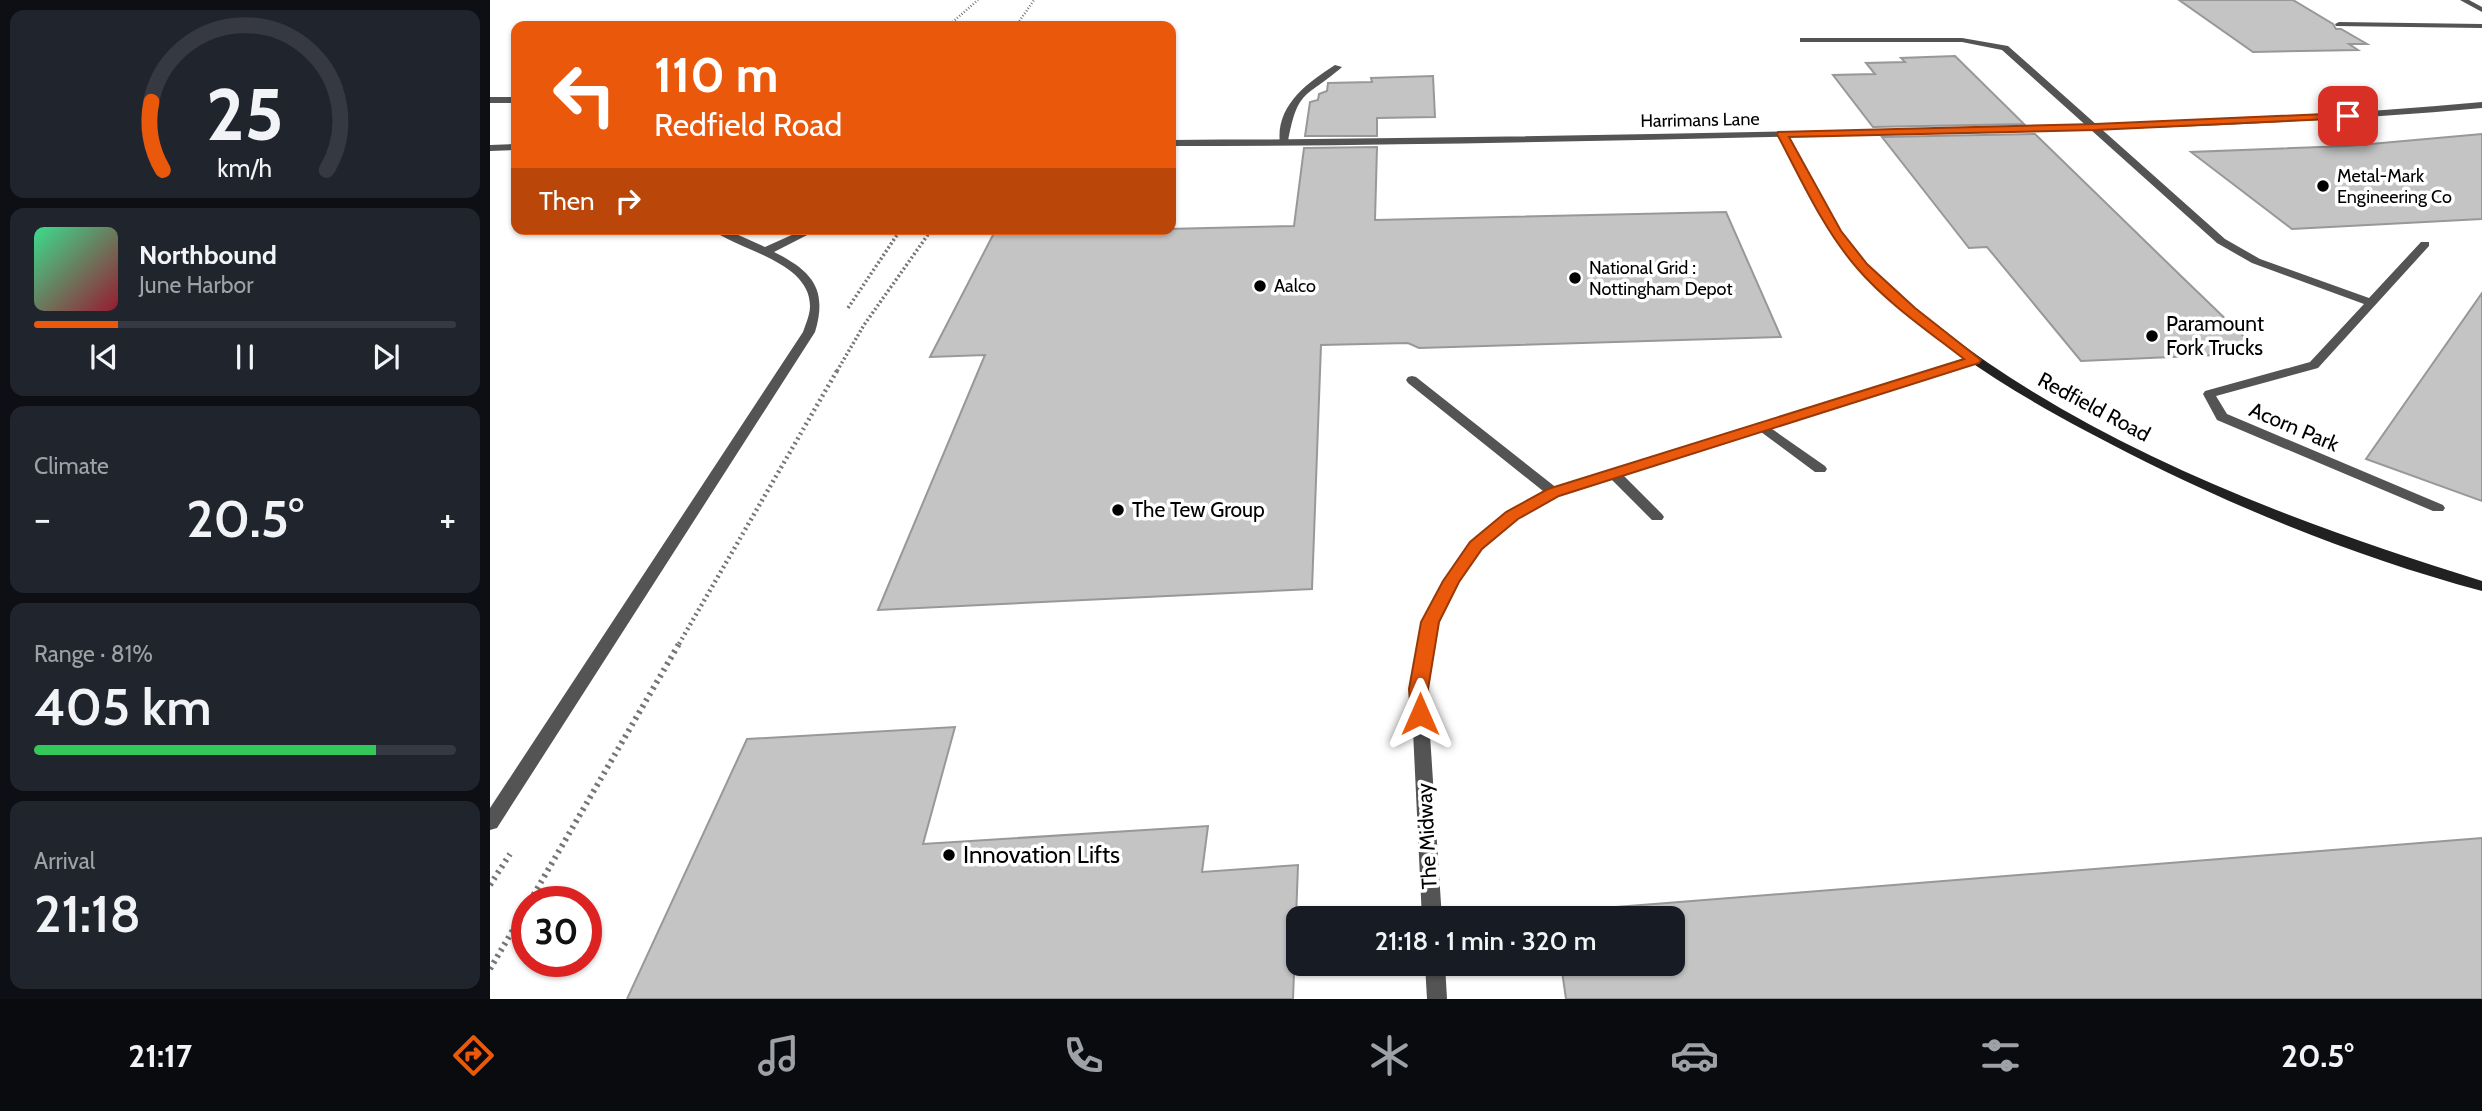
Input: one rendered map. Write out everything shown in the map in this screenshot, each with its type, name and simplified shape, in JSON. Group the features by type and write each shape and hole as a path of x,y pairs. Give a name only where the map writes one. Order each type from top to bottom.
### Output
{"street":[{"path":"2464,0 2482,10"},
{"path":"2339,24 2482,26"},
{"path":"1803,40 1962,40 2005,48 2221,241 2256,261 2370,302"},
{"path":"1283,142 1290,107 1305,88 1338,67"},
{"path":"490,100 511,100"},
{"name":"Harrimans Lane","path":"1176,143 2095,127 2348,116 2482,105"},
{"name":"Redfield Road","path":"1782,134 1836,232 1862,267 1911,311 1974,360 2039,401 2123,445 2255,508 2399,560 2482,586"},
{"path":"490,148 511,146"},
{"path":"490,823 809,332 816,301 805,278 790,265 729,235"},
{"path":"764,252 801,235"},
{"name":"Acorn Park","path":"2425,244 2314,365 2209,394 2222,417 2438,508"},
{"name":"The Midway","path":"1431,906 1419,689 1430,622 1451,581 1476,546 1512,515 1553,492 1974,360"},
{"path":"1412,380 1553,492"},
{"path":"1762,426 1820,469"},
{"path":"1613,473 1657,517"},
{"path":"1436,976 1437,999"}],"path":[{"path":"954,21 978,0"},
{"path":"1020,21 1034,1"},
{"path":"857,293 897,235"},
{"path":"539,886 863,325 928,235"},
{"path":"490,969 511,933"}],"building":[{"path":"2179,0 2293,0 2333,24 2336,29 2341,29 2367,44 2349,44 2358,50 2253,52"},
{"path":"1955,56 2024,124 1873,127 1833,75 1875,74 1866,63 1905,62 1901,58"},
{"path":"1433,76 1435,117 1377,118 1377,136 1305,136 1310,102 1318,100 1319,94 1327,91 1328,83 1372,82 1371,78"},
{"path":"2035,134 2261,353 2081,361 1987,247 1969,248 1882,137"},
{"name":"Metal-Mark Engineering Co","path":"2482,134 2482,219 2292,229 2191,152 2348,146"},
{"path":"1377,147 1375,220 1726,212 1781,337 1419,348 1408,343 1321,345 1312,589 878,610 985,355 930,357 993,235 1176,235 1176,229 1294,226 1304,148"},
{"path":"2482,293 2482,501 2366,459"},
{"name":"Innovation Lifts","path":"955,727 923,844 1208,826 1202,872 1298,865 1296,906 1286,906 1286,976 1294,976 1293,999 627,999 747,739"},
{"path":"2482,838 2482,999 1566,999 1563,976 1685,976 1685,906 1629,906"}],"place":[{"name":"Metal-Mark Engineering Co","path":"2323,186"},
{"name":"National Grid : Nottingham Depot","path":"1575,278"},
{"name":"Aalco","path":"1260,286"},
{"name":"Paramount Fork Trucks","path":"2152,336"},
{"name":"The Tew Group","path":"1118,510"},
{"name":"Innovation Lifts","path":"949,855"}],"route":[{"path":"1420,714 1419,689 1430,622 1451,581 1476,546 1512,515 1553,492 1974,360 1911,311 1862,267 1836,232 1782,134 2095,127 2348,116"}]}
